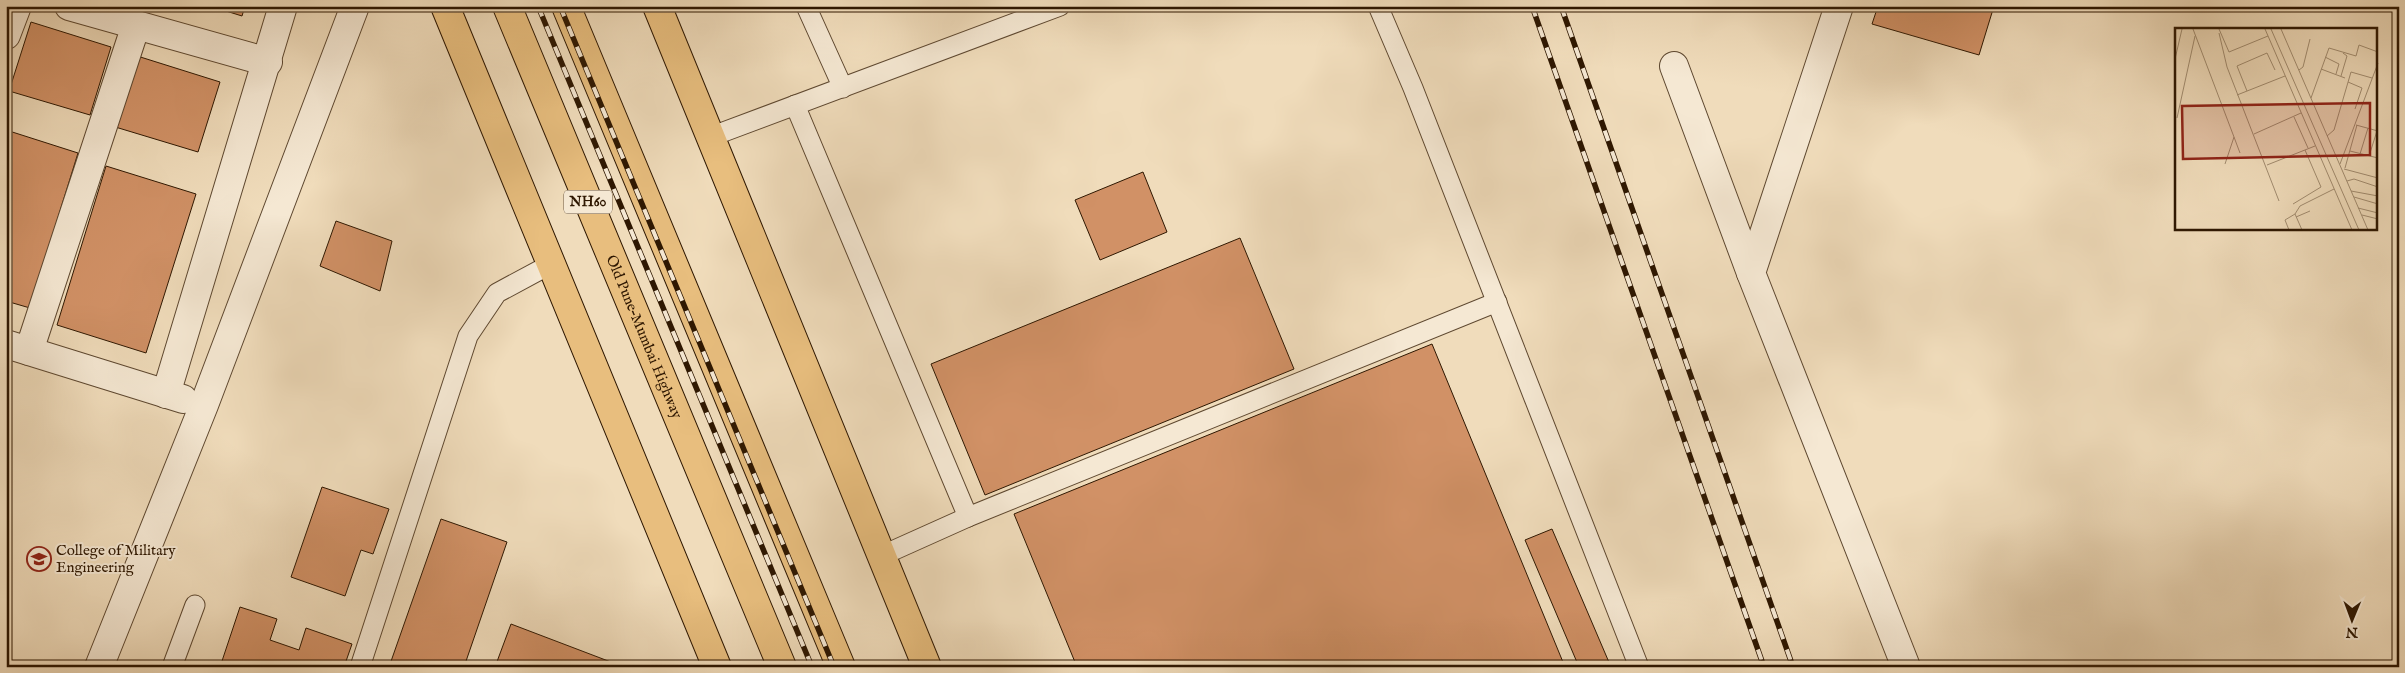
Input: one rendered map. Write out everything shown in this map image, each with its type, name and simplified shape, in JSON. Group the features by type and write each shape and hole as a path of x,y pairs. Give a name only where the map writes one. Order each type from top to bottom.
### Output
{"main road":[{"path":"445,6 716,667"},
{"name":"Old Pune–Mumbai Highway","path":"507,6 782,667"},
{"path":"566,6 841,667"},
{"path":"657,6 927,667"}],"street":[{"path":"6,35 17,6"},
{"path":"69,6 268,62"},
{"path":"166,394 268,62 283,6"},
{"path":"99,667 204,405 355,6"},
{"path":"1751,273 1839,6"},
{"path":"136,25 18,347 204,405"},
{"path":"1674,66 1751,273 1906,667"}],"lane":[{"path":"806,6 844,88"},
{"path":"710,137 1060,6"},
{"path":"1378,6 1497,302 1639,667"},
{"path":"795,105 968,517"},
{"path":"360,667 468,336 497,293 551,264"},
{"path":"881,556 968,517 1497,302"},
{"path":"172,667 195,605"}],"building":[{"path":"210,6 245,6 242,16"},
{"path":"1878,6 1994,6 1979,55 1872,24"},
{"path":"31,22 111,47 90,115 9,91"},
{"path":"134,55 220,82 198,152 112,126"},
{"path":"6,130 78,153 30,308 6,301"},
{"path":"106,166 196,194 146,353 57,325"},
{"path":"1143,172 1167,232 1100,260 1075,200"},
{"path":"336,221 392,241 380,291 320,266"},
{"path":"1240,238 1294,369 985,495 931,364"},
{"path":"1432,344 1565,667 1077,667 1014,514"},
{"path":"322,487 389,509 373,554 361,550 345,596 291,577"},
{"path":"441,519 507,542 464,667 389,667"},
{"path":"1552,529 1611,667 1579,667 1525,540"},
{"path":"240,607 277,619 270,640 299,650 306,628 352,644 344,667 220,667"},
{"path":"511,624 624,667 495,667"}],"railway":[{"path":"538,6 812,667"},
{"path":"560,6 834,667"},
{"path":"1532,6 1764,667"},
{"path":"1561,6 1793,667"}],"place":[{"name":"College of Military Engineering","path":"39,559"}]}
